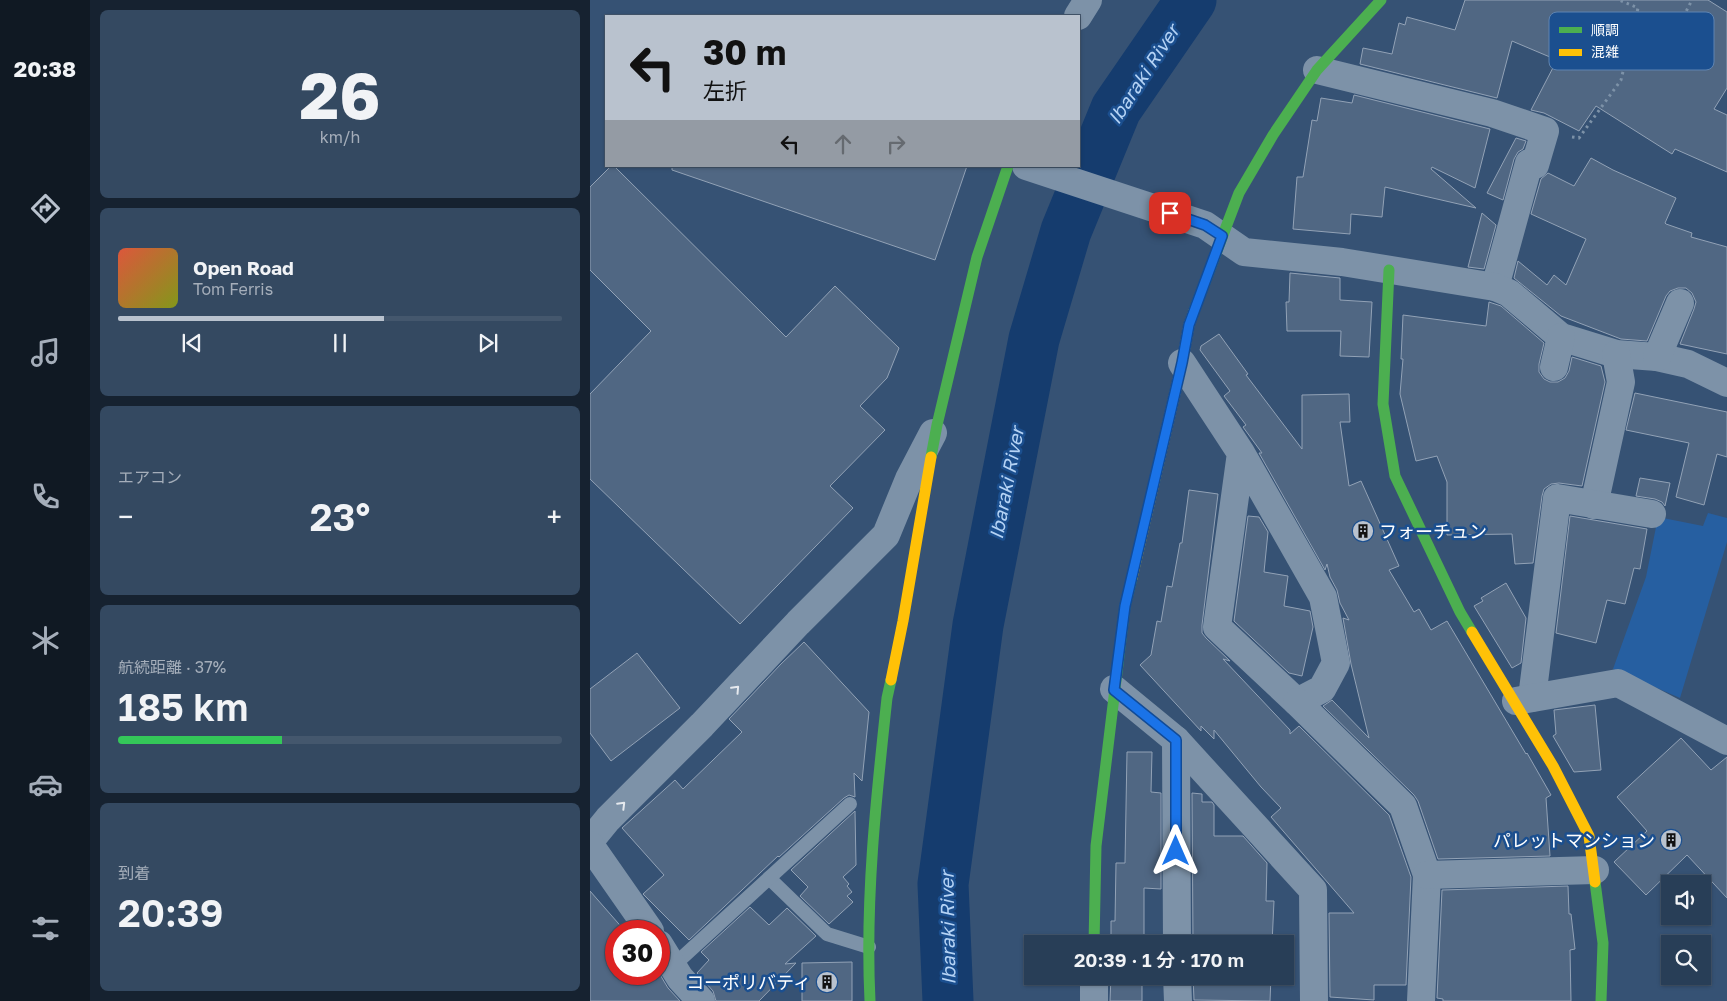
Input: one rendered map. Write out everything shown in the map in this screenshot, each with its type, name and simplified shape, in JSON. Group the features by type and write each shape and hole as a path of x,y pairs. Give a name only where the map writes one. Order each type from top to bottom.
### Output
{"street":[{"path":"1079,15 1088,0"},
{"path":"1094,935 1096,846 1125,606 1182,363 1189,325 1213,230 1239,193 1273,135 1317,70 1380,0"},
{"path":"1317,70 1492,113 1545,131 1535,165 1529,164 1495,287"},
{"path":"870,1001 868,947 873,832 887,698 903,621 937,425 977,257 1022,167 1213,230 1244,252 1342,262 1495,287 1509,293 1561,337 1616,354 1658,357 1688,364 1727,383"},
{"path":"1389,270 1383,404 1395,476 1460,612 1523,700 1553,766 1589,836 1595,870 1603,944 1601,1001"},
{"path":"1658,357 1680,303"},
{"path":"1554,367 1561,337"},
{"path":"1594,504 1621,382 1616,354"},
{"path":"1182,363 1241,453 1323,597 1336,664 1322,689 1297,702"},
{"path":"642,920 590,843 608,819 886,535 909,479 937,425"},
{"path":"1241,453 1216,628 1297,702 1403,806 1428,875 1421,1001"},
{"path":"1523,700 1557,498 1652,514"},
{"path":"1523,700 1618,683 1727,741"},
{"path":"1114,690 1176,740 1313,890 1314,1001"},
{"path":"1176,740 1177,935"},
{"path":"1428,875 1595,870"},
{"path":"670,962 680,978 701,1001"},
{"path":"1094,985 1094,1001"},
{"path":"1177,985 1178,1001"}],"lane":[{"path":"670,952 769,878 850,804"},
{"path":"769,878 827,934 868,947"}],"path":[{"path":"1619,0 1638,8 1637,12"},
{"path":"1686,12 1692,0"},
{"path":"1545,131 1579,138 1621,80 1623,70"}],"shaded area":[{"path":"1708,513 1727,518 1727,542 1680,698 1613,669 1646,577 1658,517 1703,526"}],"building":[{"path":"1465,0 1708,0 1727,12 1727,88 1714,109 1727,115 1727,172 1675,149 1672,154 1596,106 1579,131 1544,113 1531,110 1552,70 1714,70 1714,12 1549,12 1549,57 1512,41 1497,98 1360,64 1363,48 1392,54 1399,23 1405,25 1407,17 1455,30"},
{"path":"1354,95 1490,129 1475,188 1432,167 1431,169 1476,208 1385,187 1382,217 1351,214 1350,234 1293,229 1297,177 1303,177 1312,120 1317,121 1321,98 1352,103"},
{"path":"1516,138 1526,141 1523,149 1518,152 1514,159 1503,200 1487,193"},
{"path":"1591,158 1676,198 1666,224 1692,233 1691,237 1727,247 1727,354 1680,344 1696,302 1692,293 1686,288 1670,291 1666,296 1647,341 1621,339 1561,316 1514,278 1518,261 1547,285 1554,275 1566,285 1586,239 1531,214 1541,179 1548,173 1574,186"},
{"path":"610,167 615,167 786,337 835,286 899,348 887,378 860,406 885,430 830,486 853,508 740,624 590,479 590,394 651,331 590,270 590,187"},
{"path":"672,167 967,167 935,260 672,170"},
{"path":"1482,213 1496,225 1484,269 1468,267"},
{"path":"1290,273 1340,278 1340,300 1372,302 1369,357 1340,356 1341,331 1287,331 1286,302 1289,302"},
{"path":"1489,302 1501,306 1544,343 1539,372 1544,379 1550,382 1558,382 1565,378 1569,371 1572,357 1601,366 1605,382 1582,486 1559,483 1551,484 1544,489 1533,563 1515,564 1512,534 1447,535 1447,482 1437,456 1416,461 1400,394 1403,359 1401,359 1403,315 1486,326"},
{"path":"1219,334 1248,374 1246,375 1302,449 1302,395 1349,394 1350,422 1340,422 1349,486 1361,481 1399,566 1389,570 1414,612 1419,609 1431,630 1447,621 1551,795 1546,798 1550,856 1438,859 1418,801 1414,795 1323,706 1332,700 1369,738 1351,664 1343,618 1349,620 1340,603 1327,564 1325,570 1259,453 1262,453 1243,427 1246,425 1224,396 1230,391 1200,350 1201,346"},
{"path":"1635,393 1727,412 1727,457 1717,454 1704,505 1676,497 1689,443 1626,430"},
{"path":"1640,478 1670,483 1665,506 1662,502 1655,499 1636,496"},
{"path":"1189,490 1218,494 1202,633 1230,661 1223,659 1290,730 1290,734 1299,726 1389,815 1411,877 1406,985 1374,985 1374,1000 1330,997 1329,913 1354,913 1271,817 1281,808 1214,730 1214,739 1201,726 1201,731 1140,665 1151,655 1157,621 1161,622 1167,586 1172,587 1180,543 1182,543"},
{"path":"1248,516 1259,517 1268,532 1264,572 1288,576 1284,606 1310,611 1313,627 1302,676 1289,673 1234,621"},
{"path":"1570,516 1647,529 1640,569 1634,568 1625,604 1607,600 1596,643 1556,633"},
{"path":"1506,583 1526,618 1521,663 1512,668 1474,606 1483,601 1481,598"},
{"path":"804,642 869,712 862,781 854,773 855,797 849,795 844,798 778,856 689,940 643,894 664,875 622,828 675,780 683,789 742,732 729,719"},
{"path":"637,653 680,708 611,761 590,733 590,689"},
{"path":"1595,705 1601,770 1574,772 1553,736 1556,734 1554,710"},
{"path":"1681,738 1711,770 1727,757 1727,898 1711,881 1711,875 1706,875 1687,855 1666,875 1661,875 1661,880 1646,895 1614,862 1647,831 1617,797"},
{"path":"1127,752 1152,752 1151,792 1161,793 1161,889 1144,888 1144,935 1111,935 1111,921 1115,921 1116,863 1125,863"},
{"path":"1192,793 1202,794 1202,802 1212,802 1214,805 1214,836 1243,836 1267,863 1266,901 1274,901 1272,935 1193,935"},
{"path":"855,811 856,865 843,877 849,884 847,886 852,892 847,896 853,902 829,924 800,896 808,887 791,870"},
{"path":"1568,886 1569,914 1571,914 1575,949 1570,950 1571,1001 1443,1001 1443,999 1437,998 1442,890"},
{"path":"590,891 615,920 605,920 605,985 666,985 680,1001 590,1001"},
{"path":"750,907 769,925 787,908 816,936 785,964 796,963 759,1001 716,1001 713,991 697,973 709,960 701,952"},
{"name":"コーポリバティ","path":"852,962 852,1001 802,1001 802,963"},
{"path":"1111,985 1142,985 1142,1001 1110,1001"},
{"path":"1193,985 1271,985 1270,1001 1194,1000"}],"waterway":[{"name":"Ibaraki River","path":"948,1001 943,884 978,625 1034,339 1066,231 1116,109 1191,0"}],"traffic: fast":[{"path":"1194,311 1239,193 1273,135 1317,70 1381,0"},
{"path":"931,457 977,257 1008,167"},
{"path":"1389,270 1383,404 1395,476 1460,612 1472,632"},
{"path":"1094,935 1096,846 1125,606 1132,578"},
{"path":"870,1001 869,925 872,850 887,698 891,680"},
{"path":"1595,882 1603,943 1601,1001"}],"traffic: slow":[{"path":"1132,578 1182,363 1189,325 1194,311"},
{"path":"891,680 931,457"},
{"path":"1472,632 1553,766 1589,836 1595,882"}],"place":[{"name":"フォーチュン","path":"1363,531"},
{"name":"パレットマンション","path":"1671,840"},
{"name":"コーポリバティ","path":"827,982"}],"route":[{"path":"1170,213 1205,225 1222,236 1189,325 1182,363 1125,606 1114,690 1176,740 1176,851"}]}
